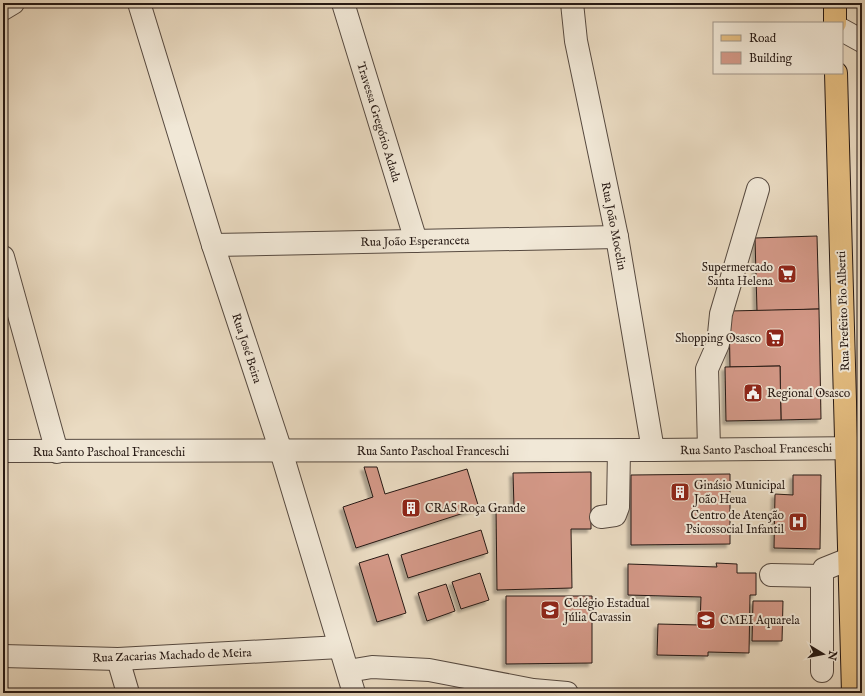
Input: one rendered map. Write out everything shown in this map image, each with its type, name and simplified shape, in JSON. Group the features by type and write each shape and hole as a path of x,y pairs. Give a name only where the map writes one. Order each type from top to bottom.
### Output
{"main road":[{"path":"834,3 835,22"},
{"name":"Rua Prefeito Pio Alberti","path":"836,74 854,448 849,559 853,693"}],"street":[{"path":"3,8 14,3"},
{"name":"Rua José Beira","path":"139,3 213,245 282,452 354,693"},
{"name":"Travessa Gregório Adada","path":"343,3 416,241"},
{"name":"Rua João Mocelin","path":"572,3 576,41 617,237 653,450"},
{"path":"843,31 862,41"},
{"path":"709,450 708,369 718,344 721,314 758,189"},
{"name":"Rua João Esperanceta","path":"213,245 617,237"},
{"path":"3,258 56,452"},
{"name":"Rua Santo Paschoal Franceschi","path":"3,451 282,452 854,448"},
{"path":"601,517 615,515 618,507 619,450"},
{"path":"822,671 822,576 824,569 849,559"},
{"path":"771,575 822,576"},
{"name":"Rua Zacarias Machado de Meira","path":"3,656 118,659 340,646"},
{"path":"118,659 128,693"},
{"path":"348,671 372,667 429,670 533,690 567,693"}],"building":[{"name":"Supermercado Santa Helena","path":"817,236 819,309 757,311 755,238"},
{"name":"Shopping Osasco","path":"819,309 821,419 781,420 780,366 730,367 729,311"},
{"name":"Regional Osasco","path":"780,366 781,420 726,421 725,367"},
{"name":"CRAS Roça Grande","path":"364,467 377,467 385,494 467,469 479,508 356,548 343,507 373,497"},
{"path":"591,472 591,529 571,529 572,588 497,590 496,508 514,508 513,473"},
{"name":"Ginásio Municipal João Heua","path":"730,474 730,544 631,545 631,475"},
{"name":"Centro de Atenção Psicossocial Infantil","path":"793,475 821,475 820,549 774,548 775,494 793,495"},
{"path":"481,530 488,553 408,578 401,555"},
{"path":"388,554 406,613 377,622 359,563"},
{"path":"716,563 737,564 737,573 756,573 756,595 750,595 749,653 708,652 708,656 657,655 658,624 700,625 701,597 628,595 628,564 717,567"},
{"path":"480,573 489,600 461,609 452,582"},
{"path":"446,584 455,611 427,621 418,593"},
{"path":"506,596 592,596 592,663 506,664"},
{"path":"753,601 783,601 782,641 752,641"}],"place":[{"name":"Supermercado Santa Helena","path":"787,274"},
{"name":"Shopping Osasco","path":"775,338"},
{"name":"Regional Osasco","path":"753,393"},
{"name":"Ginásio Municipal João Heua","path":"680,492"},
{"name":"CRAS Roça Grande","path":"411,508"},
{"name":"Centro de Atenção Psicossocial Infantil","path":"798,522"},
{"name":"Colégio Estadual Júlia Cavassin","path":"550,610"},
{"name":"CMEI Aquarela","path":"706,620"}]}
